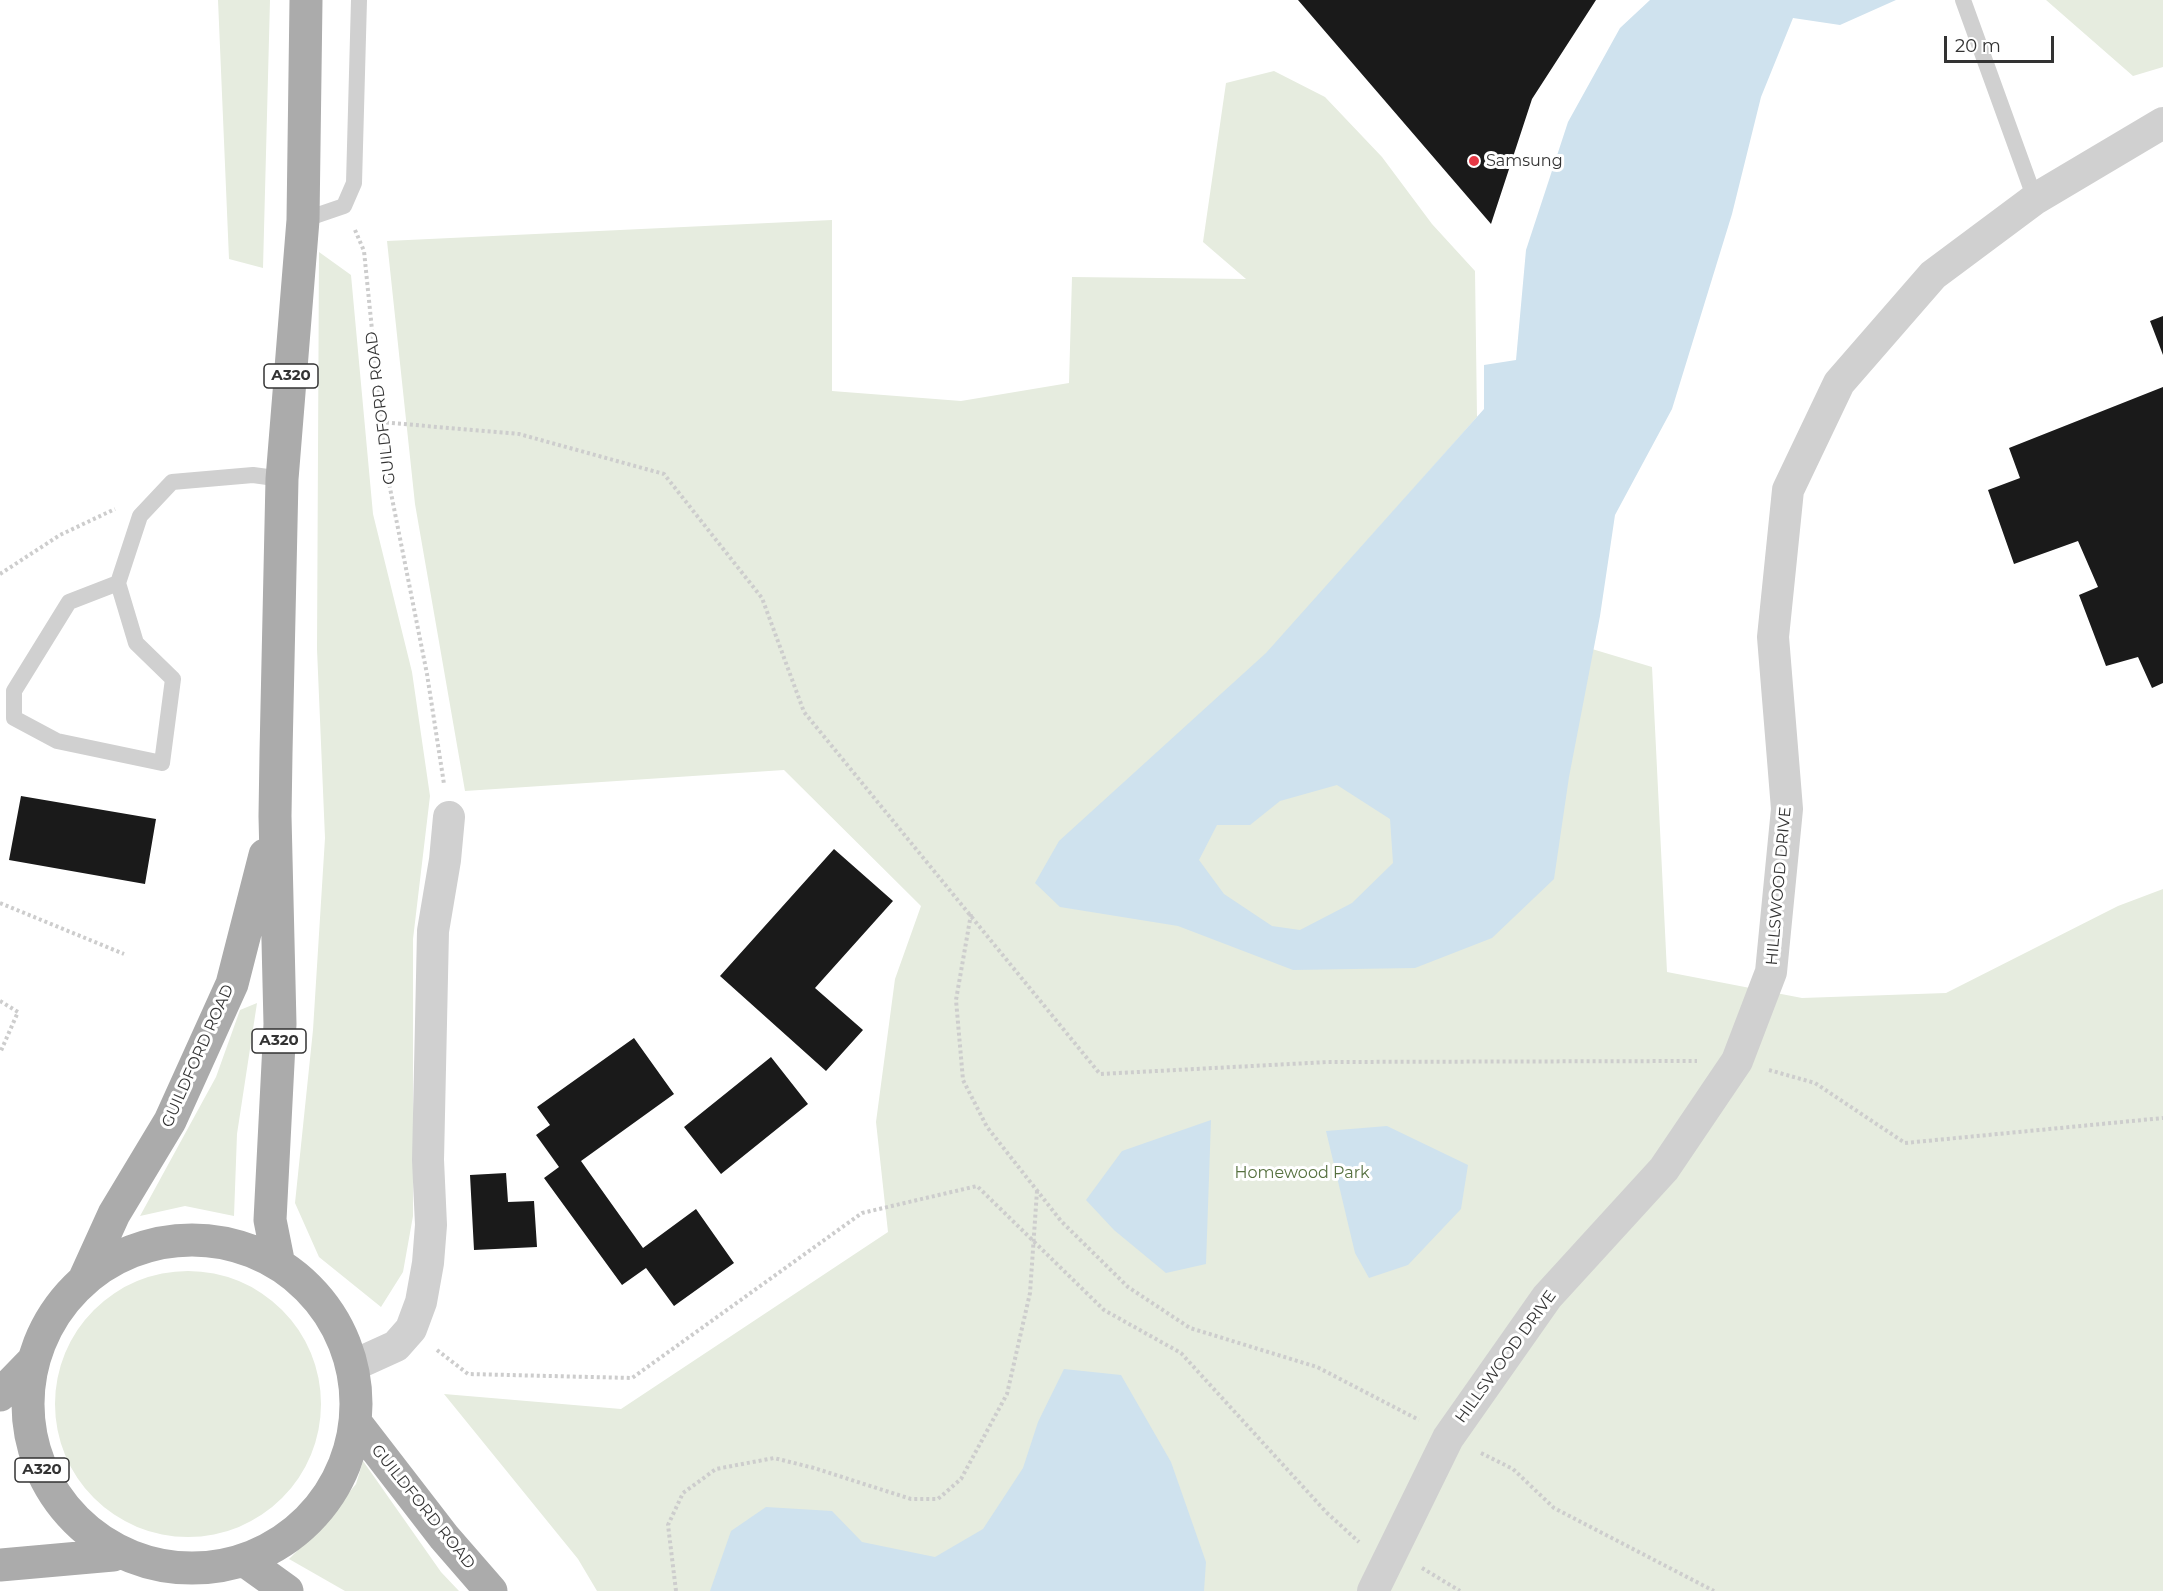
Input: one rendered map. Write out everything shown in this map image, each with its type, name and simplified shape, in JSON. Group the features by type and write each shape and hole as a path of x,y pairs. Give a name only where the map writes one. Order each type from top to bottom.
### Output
{"main road":[{"name":"GUILDFORD ROAD","path":"279,1265 270,1220 280,1024 274,816 282,480 303,220 306,0"},
{"name":"GUILDFORD ROAD","path":"83,1281 114,1214 170,1121 232,984 274,816"},
{"name":"A320","path":"0,1565 112,1555 187,1568 216,1567 244,1560 278,1544 307,1521 331,1492 347,1459 356,1423 356,1397 352,1366 336,1323 319,1298 302,1281 279,1265 240,1247 207,1240 174,1241 141,1248 110,1262 83,1281 44,1331 33,1361 28,1410 31,1440 45,1478 67,1511 112,1555"},
{"name":"A320","path":"0,1395 33,1361"},
{"name":"GUILDFORD ROAD","path":"356,1423 444,1537 491,1591"},
{"path":"244,1560 288,1591"}],"street":[{"name":"HILLSWOOD DRIVE","path":"1373,1591 1448,1438 1547,1297 1664,1169 1737,1061 1771,972 1787,809 1773,637 1788,490 1839,383 1933,275 2035,199 2163,123"},
{"path":"352,1366 396,1346 411,1329 421,1302 429,1263 431,1225 428,1160 433,931 446,860 449,817"}],"lane":[{"path":"303,220 344,206 354,183 359,0"},
{"path":"1963,0 2035,199"},
{"path":"118,583 69,602 14,691 14,718 57,741 162,763 173,679 136,643 118,583 140,516 172,482 253,475 282,480"}],"path":[{"name":"GUILDFORD ROAD","path":"344,206 364,251 386,468 427,674 449,817"},
{"path":"380,423 519,434 664,474 762,598 804,712 1100,1074 1328,1062 1737,1061 1815,1083 1905,1143 2163,1118"},
{"path":"0,574 60,535 121,506"},
{"path":"0,903 124,954"},
{"path":"971,914 956,1000 963,1080 987,1127 1061,1221 1128,1287 1190,1328 1317,1367 1427,1425"},
{"path":"0,1001 18,1012 0,1053"},
{"path":"411,1329 468,1374 632,1378 862,1213 977,1186 1104,1310 1181,1353 1327,1513 1360,1543"},
{"path":"676,1591 668,1525 683,1492 716,1469 774,1458 814,1468 911,1499 938,1498 961,1479 1007,1394 1030,1293 1037,1190"},
{"path":"1481,1453 1513,1469 1554,1508 1714,1591"},
{"path":"1421,1567 1460,1591"}],"green space":[{"path":"218,0 270,0 263,268 229,259"},
{"path":"2046,0 2163,0 2163,67 2133,76"},
{"name":"Homewood Park","path":"1274,71 1325,97 1382,157 1432,224 1475,271 1477,417 1339,573 1652,667 1667,972 1802,998 1946,993 2118,906 2163,889 2163,1591 597,1591 578,1559 444,1394 621,1409 888,1232 876,1122 895,979 921,906 784,770 465,791 415,504 387,241 832,220 832,391 961,401 1069,383 1072,277 1246,279 1203,242 1226,83"},
{"path":"319,252 351,275 373,514 412,672 430,796 413,939 413,1216 403,1272 381,1307 319,1257 295,1203 313,1030 325,838 317,649"},
{"path":"257,1003 237,1134 234,1216 185,1206 140,1216 216,1077 240,1010"},
{"path":"188,1271 214,1274 239,1282 262,1294 282,1310 298,1330 310,1353 318,1378 321,1404 318,1430 310,1455 298,1478 282,1498 262,1514 239,1526 214,1534 188,1537 162,1534 137,1526 114,1514 94,1498 78,1478 66,1455 58,1430 55,1404 58,1378 66,1353 78,1330 94,1310 114,1294 137,1282 162,1274"},
{"path":"363,1461 441,1572 459,1591 345,1591 289,1559 320,1528 356,1484"}],"water":[{"path":"1650,0 1896,0 1840,25 1793,18 1761,97 1732,214 1672,409 1615,515 1600,616 1569,777 1554,879 1492,938 1415,968 1293,970 1178,926 1060,907 1035,883 1059,841 1266,653 1484,409 1484,365 1516,360 1526,250 1568,122 1620,28","holes":["1337,785 1390,819 1393,863 1352,903 1300,930 1272,926 1224,894 1199,860 1217,825 1250,825 1280,801"]},
{"path":"1211,1120 1206,1264 1166,1273 1114,1230 1086,1200 1122,1151"},
{"path":"1387,1126 1468,1165 1461,1209 1408,1265 1369,1278 1355,1253 1326,1131"},
{"path":"1064,1369 1121,1375 1171,1462 1206,1562 1204,1591 710,1591 731,1531 766,1507 832,1511 862,1542 935,1557 983,1529 1023,1468 1038,1422"}],"building":[{"name":"Samsung","path":"1298,0 1596,0 1532,99 1491,224"},
{"path":"2163,316 2163,355 2150,321"},
{"path":"2163,387 2163,683 2152,688 2138,657 2106,666 2079,595 2098,587 2078,541 2014,564 1988,490 2020,478 2009,448"},
{"path":"21,796 156,819 145,884 9,860"},
{"path":"834,849 893,901 815,988 863,1030 826,1071 720,976"},
{"path":"634,1038 674,1094 581,1161 643,1248 696,1209 734,1263 674,1306 646,1268 622,1285 544,1178 559,1167 536,1135 550,1125 537,1107"},
{"path":"771,1057 808,1104 721,1174 684,1127"},
{"path":"506,1173 508,1202 534,1201 537,1247 474,1250 470,1175"}],"place":[{"name":"Samsung","path":"1474,161"}]}
